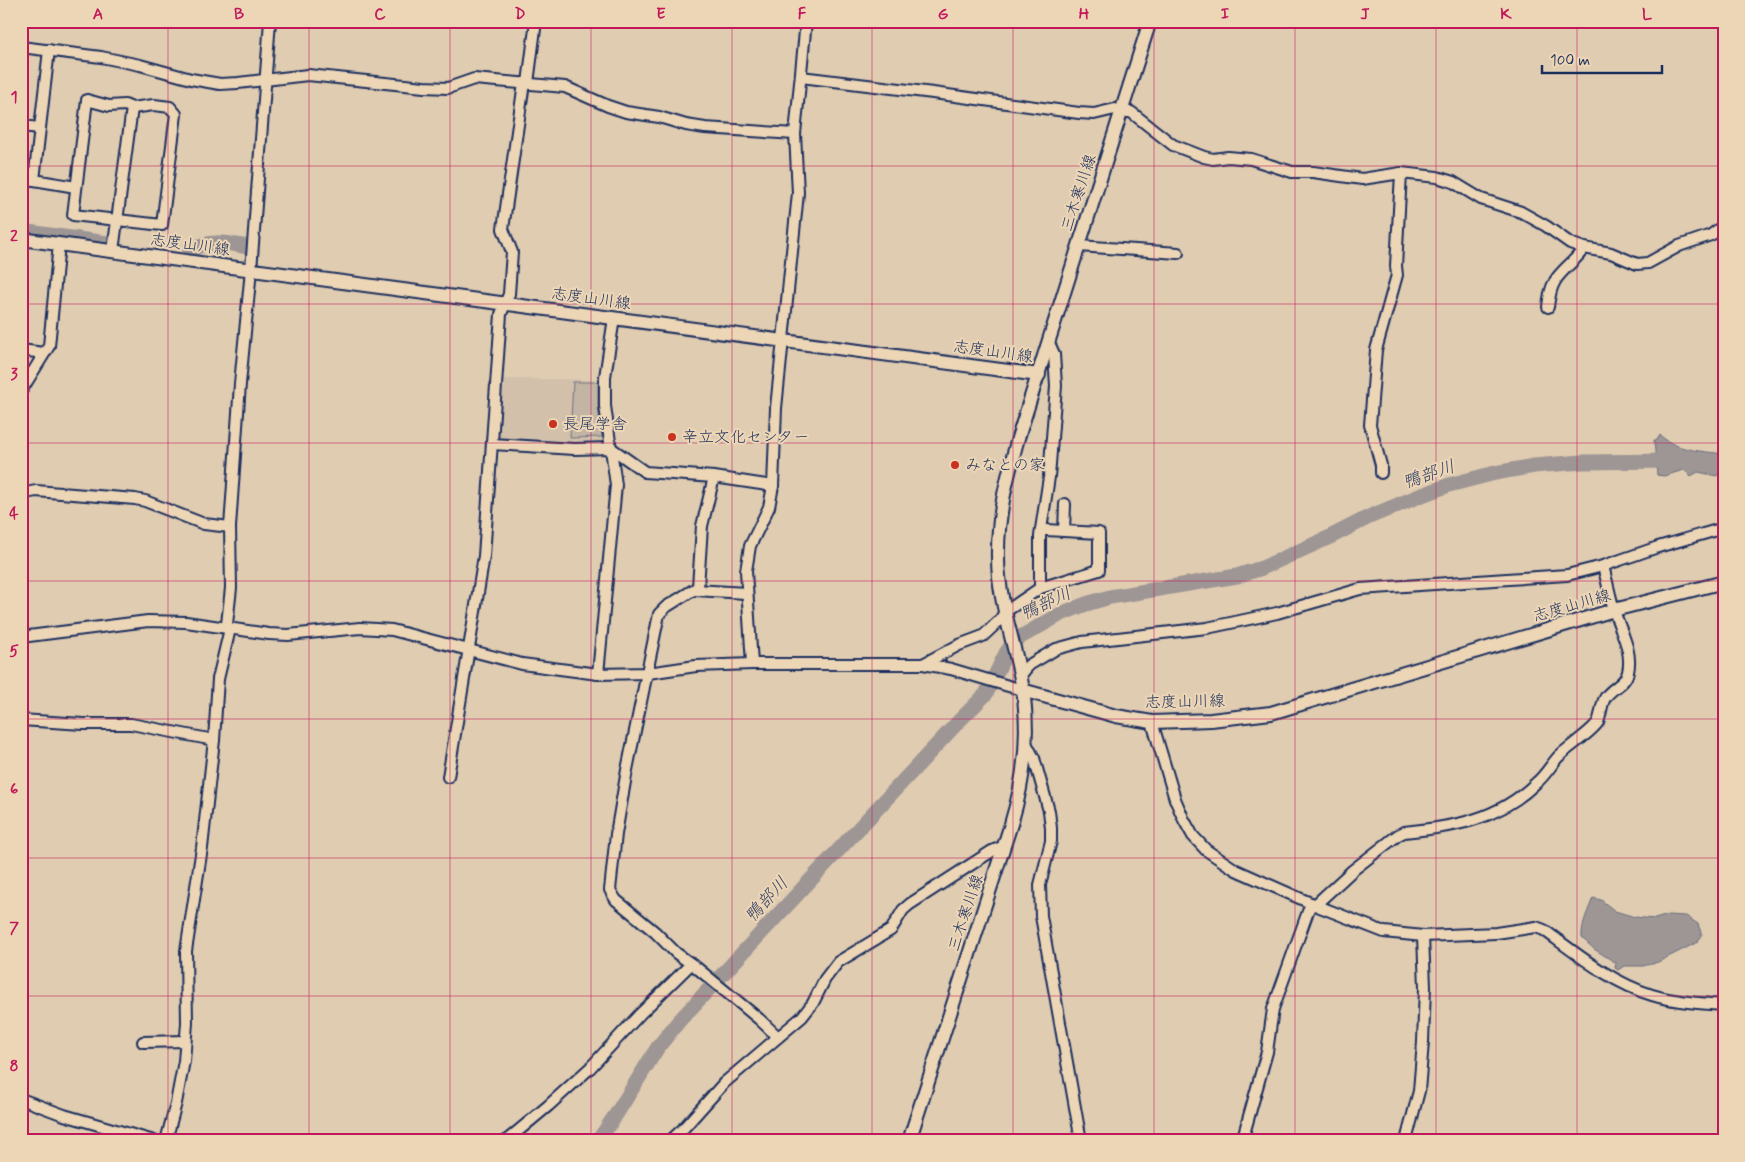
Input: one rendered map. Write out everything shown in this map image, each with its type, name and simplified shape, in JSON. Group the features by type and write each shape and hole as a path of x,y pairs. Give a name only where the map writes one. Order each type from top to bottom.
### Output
{"main road":[{"name":"三木寒川線","path":"1039,375 1150,21"},
{"name":"志度山川線","path":"21,239 1039,375 1018,438 1000,510 998,558 1006,615 1022,690 1116,716 1152,722 1211,720 1271,713 1614,610 1724,582"},
{"name":"三木寒川線","path":"909,1141 1020,794 1026,743 1022,690"}],"street":[{"path":"166,1141 184,1061 187,1023 186,951 199,878 214,740 218,680 229,633 227,624 231,588 230,527 270,21"},
{"path":"448,777 484,556 501,314 509,294 512,252 504,229 536,21"},
{"path":"752,664 746,571 750,546 769,507 772,486 776,408 798,193 795,134 806,21"},
{"path":"21,47 140,65 191,79 220,84 315,76 448,88 474,79 526,82 565,87 626,112 659,117 686,125 795,134"},
{"path":"34,180 49,50"},
{"path":"801,77 1080,113 1094,114 1115,109 1122,112 1132,112 1173,145 1204,157 1213,159 1228,157 1251,159 1292,172 1313,172 1362,180 1401,173 1437,177 1453,182 1481,199 1520,212 1546,226 1570,243 1584,248 1611,253 1637,264 1648,263 1679,246 1711,235 1724,224"},
{"path":"87,100 109,106 124,105 132,108 154,105 170,106 176,114 162,226 73,215 87,100"},
{"path":"113,251 132,108"},
{"path":"21,126 40,128"},
{"path":"1381,473 1381,465 1370,425 1376,350 1397,275 1401,173"},
{"path":"21,178 76,187"},
{"path":"21,391 49,346 59,244"},
{"path":"1079,246 1178,253"},
{"path":"1548,307 1551,288 1555,280 1584,248"},
{"path":"598,674 616,485 605,406 605,387 614,318"},
{"path":"1040,588 1040,536 1050,477 1056,386 1054,354 1049,343"},
{"path":"21,350 44,353"},
{"path":"493,444 574,449 611,448 645,472 714,477 772,486"},
{"path":"714,477 702,526 698,587 666,607 659,614 627,770 616,834 610,890 616,900 655,932 676,953 778,1037"},
{"path":"21,494 36,491 136,499 204,524 230,527"},
{"path":"1064,531 1065,504"},
{"path":"1020,674 1030,665 1056,649 1082,642 1207,628 1297,608 1348,591 1560,576 1604,566 1658,547 1724,528"},
{"path":"922,664 959,645 983,636 1040,588 1099,570 1099,534 1046,530"},
{"path":"1242,1141 1267,1052 1274,1009 1313,904 1398,835 1404,832 1445,828 1473,822 1515,801 1537,783 1559,756 1598,722 1604,699 1609,692 1625,681 1628,672 1629,651 1614,610 1604,566"},
{"path":"695,590 746,593"},
{"path":"21,638 148,621 186,622 269,634 360,628 392,630 522,664 598,674 648,673 696,666 752,664 922,664 936,665 963,672 1022,690"},
{"path":"21,720 83,724 131,724 214,740"},
{"path":"1152,722 1175,799 1193,836 1206,850 1236,870 1313,904 1384,932 1423,936 1496,933 1536,928 1544,930 1607,973 1636,990 1673,1000 1724,1005"},
{"path":"1026,743 1034,758 1048,811 1051,841 1040,885 1041,916 1081,1141"},
{"path":"670,1141 724,1083 808,1010 831,970 838,962 891,930 903,910 910,904 992,851 1004,848"},
{"path":"1406,1141 1419,1091 1425,987 1423,936"},
{"path":"506,1141 590,1068 640,1014 694,966"},
{"path":"144,1042 185,1042"},
{"path":"21,1099 64,1115 154,1141"}],"shaded area":[{"name":"長尾学舎","path":"503,379 604,381 608,443 605,447 499,442"},
{"path":"573,382 598,382 598,406 602,437 570,438"},
{"path":"1660,435 1666,440 1682,447 1724,454 1724,472 1719,472 1717,476 1698,472 1691,476 1684,470 1664,476 1657,475 1654,440 1657,440"},
{"path":"1593,898 1601,900 1615,911 1635,917 1655,919 1668,915 1686,916 1698,924 1702,935 1698,942 1658,962 1643,966 1624,966 1618,970 1615,968 1616,963 1594,949 1582,938 1584,923"}],"waterway":[{"path":"21,231 107,243"},
{"path":"190,250 212,243 226,243 248,247"},
{"name":"鴨部川","path":"598,1141 658,1047 679,1021 986,694 1006,653 1017,639 1061,614 1110,597 1237,576 1262,568 1369,517 1449,485 1495,473 1534,466 1582,462 1675,461"}],"place":[{"name":"長尾学舎","path":"553,424"},
{"name":"辛立文化センター","path":"672,437"},
{"name":"みなとの家","path":"955,465"}]}
